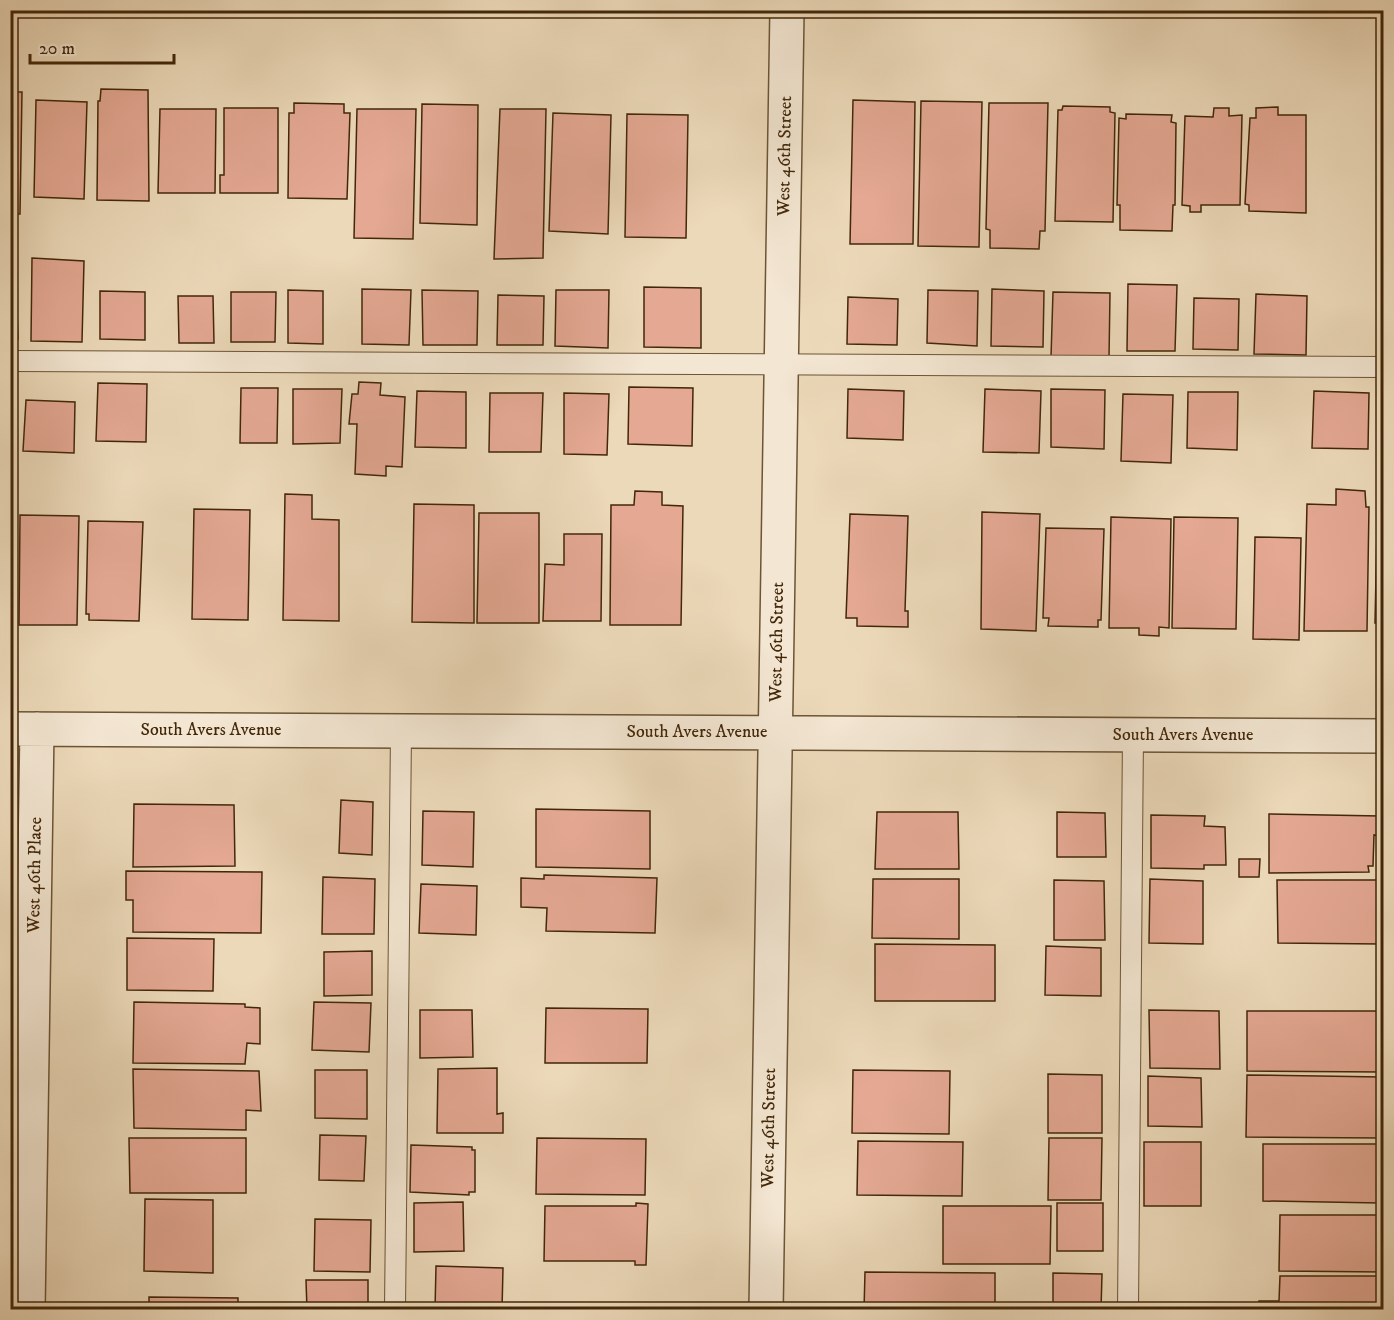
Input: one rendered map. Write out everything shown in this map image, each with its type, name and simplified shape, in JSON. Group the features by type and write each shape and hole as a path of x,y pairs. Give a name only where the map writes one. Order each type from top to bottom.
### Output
{"street":[{"name":"West 46th Street","path":"766,1310 787,10"},
{"name":"South Avers Avenue","path":"24,729 1383,736"},
{"name":"West 46th Place","path":"24,729 28,1310"}],"lane":[{"path":"10,361 1383,367"},
{"path":"395,1310 401,731"},
{"path":"1128,1310 1133,734"}],"building":[{"path":"101,89 148,90 149,201 97,200 98,101 100,101"},
{"path":"10,92 22,92 20,214 10,214"},
{"path":"36,100 87,102 84,199 34,197"},
{"path":"853,100 915,102 913,244 850,244"},
{"path":"921,101 982,102 979,247 918,246"},
{"path":"294,103 344,104 344,113 350,113 347,199 288,198 289,113 294,113"},
{"path":"989,103 1048,103 1045,231 1040,231 1039,249 990,248 990,230 986,229"},
{"path":"422,104 478,105 477,225 420,223"},
{"path":"1063,106 1110,107 1110,112 1115,113 1113,222 1055,221 1058,110 1062,110"},
{"path":"1278,107 1278,115 1306,115 1306,213 1249,211 1249,205 1245,204 1250,118 1256,118 1256,108"},
{"path":"224,108 278,108 278,193 220,193 220,175 224,175"},
{"path":"1214,108 1229,108 1229,116 1242,115 1240,205 1201,205 1201,212 1190,212 1190,206 1182,205 1185,116 1213,117"},
{"path":"160,109 216,109 215,193 158,193"},
{"path":"357,109 416,109 413,239 354,238"},
{"path":"500,109 546,109 543,258 494,259"},
{"path":"553,113 611,115 608,234 549,231"},
{"path":"627,114 688,115 686,238 625,237"},
{"path":"1126,114 1172,115 1171,122 1176,123 1175,205 1173,205 1172,231 1120,230 1120,205 1117,205 1119,118 1126,119"},
{"path":"32,258 84,261 82,342 31,341"},
{"path":"10,283 16,283 18,339 10,339"},
{"path":"1128,284 1177,285 1175,351 1127,351"},
{"path":"644,287 701,288 701,348 644,347"},
{"path":"362,289 411,290 409,345 362,344"},
{"path":"992,289 1044,291 1043,347 991,346"},
{"path":"288,290 323,291 323,344 288,343"},
{"path":"422,290 478,291 477,345 423,345"},
{"path":"556,290 609,290 608,348 555,346"},
{"path":"928,290 978,291 977,346 927,343"},
{"path":"100,291 145,292 145,340 100,339"},
{"path":"231,292 276,292 275,342 231,342"},
{"path":"1053,292 1110,293 1109,359 1051,357"},
{"path":"1256,294 1307,296 1306,355 1254,354"},
{"path":"498,295 544,296 543,345 497,345"},
{"path":"178,296 213,296 214,343 179,343"},
{"path":"848,297 898,299 897,345 847,344"},
{"path":"1194,298 1239,299 1238,350 1193,349"},
{"path":"359,382 381,383 380,395 405,397 402,467 386,466 386,476 355,474 357,424 349,424 352,394 358,394"},
{"path":"98,383 147,384 146,442 96,441"},
{"path":"629,387 693,388 692,446 628,444"},
{"path":"241,388 278,388 277,443 240,443"},
{"path":"293,389 342,389 340,443 293,444"},
{"path":"848,389 904,391 903,440 847,438"},
{"path":"985,389 1041,391 1039,453 983,452"},
{"path":"1051,389 1105,390 1104,449 1051,447"},
{"path":"417,391 466,392 466,448 415,447"},
{"path":"1314,391 1369,393 1368,449 1312,448"},
{"path":"1188,392 1238,392 1237,450 1187,448"},
{"path":"490,393 543,393 541,452 489,452"},
{"path":"564,393 609,394 607,455 564,454"},
{"path":"1123,394 1173,395 1171,463 1121,461"},
{"path":"26,400 75,402 74,453 23,451"},
{"path":"1336,489 1365,491 1366,507 1369,507 1367,631 1304,631 1307,504 1336,505"},
{"path":"635,491 662,492 662,505 683,506 681,625 610,625 611,505 634,505"},
{"path":"285,494 312,495 312,519 339,520 339,621 283,620"},
{"path":"414,504 474,505 474,623 412,622"},
{"path":"194,509 250,510 248,620 192,619"},
{"path":"982,512 1040,514 1036,631 981,629"},
{"path":"479,513 539,513 539,623 477,623"},
{"path":"850,514 908,516 905,611 908,611 908,627 857,626 857,618 846,618"},
{"path":"20,515 79,516 77,625 19,625"},
{"path":"1111,517 1171,519 1169,628 1159,627 1159,636 1139,635 1139,628 1109,628"},
{"path":"1174,517 1238,518 1236,629 1172,628"},
{"path":"88,521 143,522 139,621 89,620 89,614 86,614"},
{"path":"1046,528 1104,529 1101,620 1098,620 1098,627 1048,626 1049,618 1043,618"},
{"path":"1377,530 1384,530 1384,623 1375,623"},
{"path":"564,534 602,534 601,621 543,621 545,564 564,565"},
{"path":"1255,537 1301,538 1299,640 1253,639"},
{"path":"341,800 373,802 372,855 339,853"},
{"path":"134,804 234,805 235,866 133,867"},
{"path":"536,809 650,811 650,869 536,867"},
{"path":"423,811 474,812 473,867 422,865"},
{"path":"877,812 958,812 959,869 875,869"},
{"path":"1057,812 1105,813 1106,857 1057,857"},
{"path":"1269,814 1380,816 1380,836 1374,835 1373,866 1368,866 1369,872 1269,873"},
{"path":"1151,815 1205,816 1204,826 1225,827 1226,865 1204,865 1204,869 1151,868"},
{"path":"1239,859 1260,859 1259,877 1239,877"},
{"path":"126,871 262,872 261,933 133,932 133,900 126,900"},
{"path":"544,875 657,878 655,933 546,931 547,908 521,907 521,878 544,879"},
{"path":"323,877 375,879 374,934 322,934"},
{"path":"873,879 959,879 959,939 872,938"},
{"path":"1150,879 1203,881 1203,944 1149,943"},
{"path":"1054,880 1104,881 1105,940 1054,940"},
{"path":"1277,880 1380,880 1381,944 1278,943"},
{"path":"421,884 477,886 476,935 419,933"},
{"path":"127,938 214,939 213,991 127,990"},
{"path":"875,944 995,945 995,1001 875,1001"},
{"path":"1046,946 1101,948 1101,996 1045,995"},
{"path":"372,951 372,995 324,996 324,952"},
{"path":"134,1002 245,1004 245,1007 260,1008 260,1044 247,1043 245,1064 133,1063"},
{"path":"314,1002 371,1003 369,1052 312,1050"},
{"path":"546,1008 648,1009 647,1063 545,1063"},
{"path":"420,1010 472,1010 473,1057 420,1058"},
{"path":"1149,1010 1219,1011 1220,1069 1150,1068"},
{"path":"1247,1011 1382,1011 1382,1072 1247,1071"},
{"path":"497,1068 497,1114 503,1113 503,1133 437,1133 438,1069"},
{"path":"133,1069 259,1071 261,1111 246,1110 246,1130 134,1128"},
{"path":"315,1070 367,1070 367,1119 315,1118"},
{"path":"853,1070 950,1071 949,1134 852,1133"},
{"path":"1048,1074 1102,1075 1102,1133 1048,1133"},
{"path":"1247,1075 1382,1077 1381,1138 1246,1137"},
{"path":"1148,1076 1201,1078 1202,1127 1148,1126"},
{"path":"320,1135 366,1136 364,1181 319,1180"},
{"path":"129,1138 246,1138 246,1193 130,1193"},
{"path":"537,1138 646,1139 645,1195 536,1194"},
{"path":"1049,1138 1102,1138 1101,1200 1048,1200"},
{"path":"858,1141 963,1142 962,1196 857,1195"},
{"path":"1144,1142 1201,1142 1201,1206 1144,1206"},
{"path":"1263,1144 1381,1144 1380,1203 1263,1201"},
{"path":"411,1145 472,1147 472,1150 475,1150 475,1192 469,1192 469,1195 410,1192"},
{"path":"145,1199 213,1200 213,1273 144,1271"},
{"path":"463,1202 464,1251 414,1252 414,1203"},
{"path":"636,1203 648,1204 646,1265 635,1265 635,1261 544,1261 545,1206 636,1206"},
{"path":"1057,1203 1103,1203 1103,1251 1057,1251"},
{"path":"943,1206 1051,1206 1050,1264 943,1264"},
{"path":"1280,1215 1384,1215 1384,1272 1279,1271"},
{"path":"315,1219 371,1220 370,1272 314,1271"},
{"path":"436,1266 503,1268 502,1310 435,1310"},
{"path":"865,1272 995,1273 995,1310 864,1310"},
{"path":"1053,1273 1102,1274 1101,1310 1053,1310"},
{"path":"1280,1276 1380,1276 1380,1310 1259,1310 1259,1301 1279,1301"},
{"path":"306,1280 368,1280 368,1310 307,1310"},
{"path":"149,1297 238,1298 238,1310 149,1310"}]}
